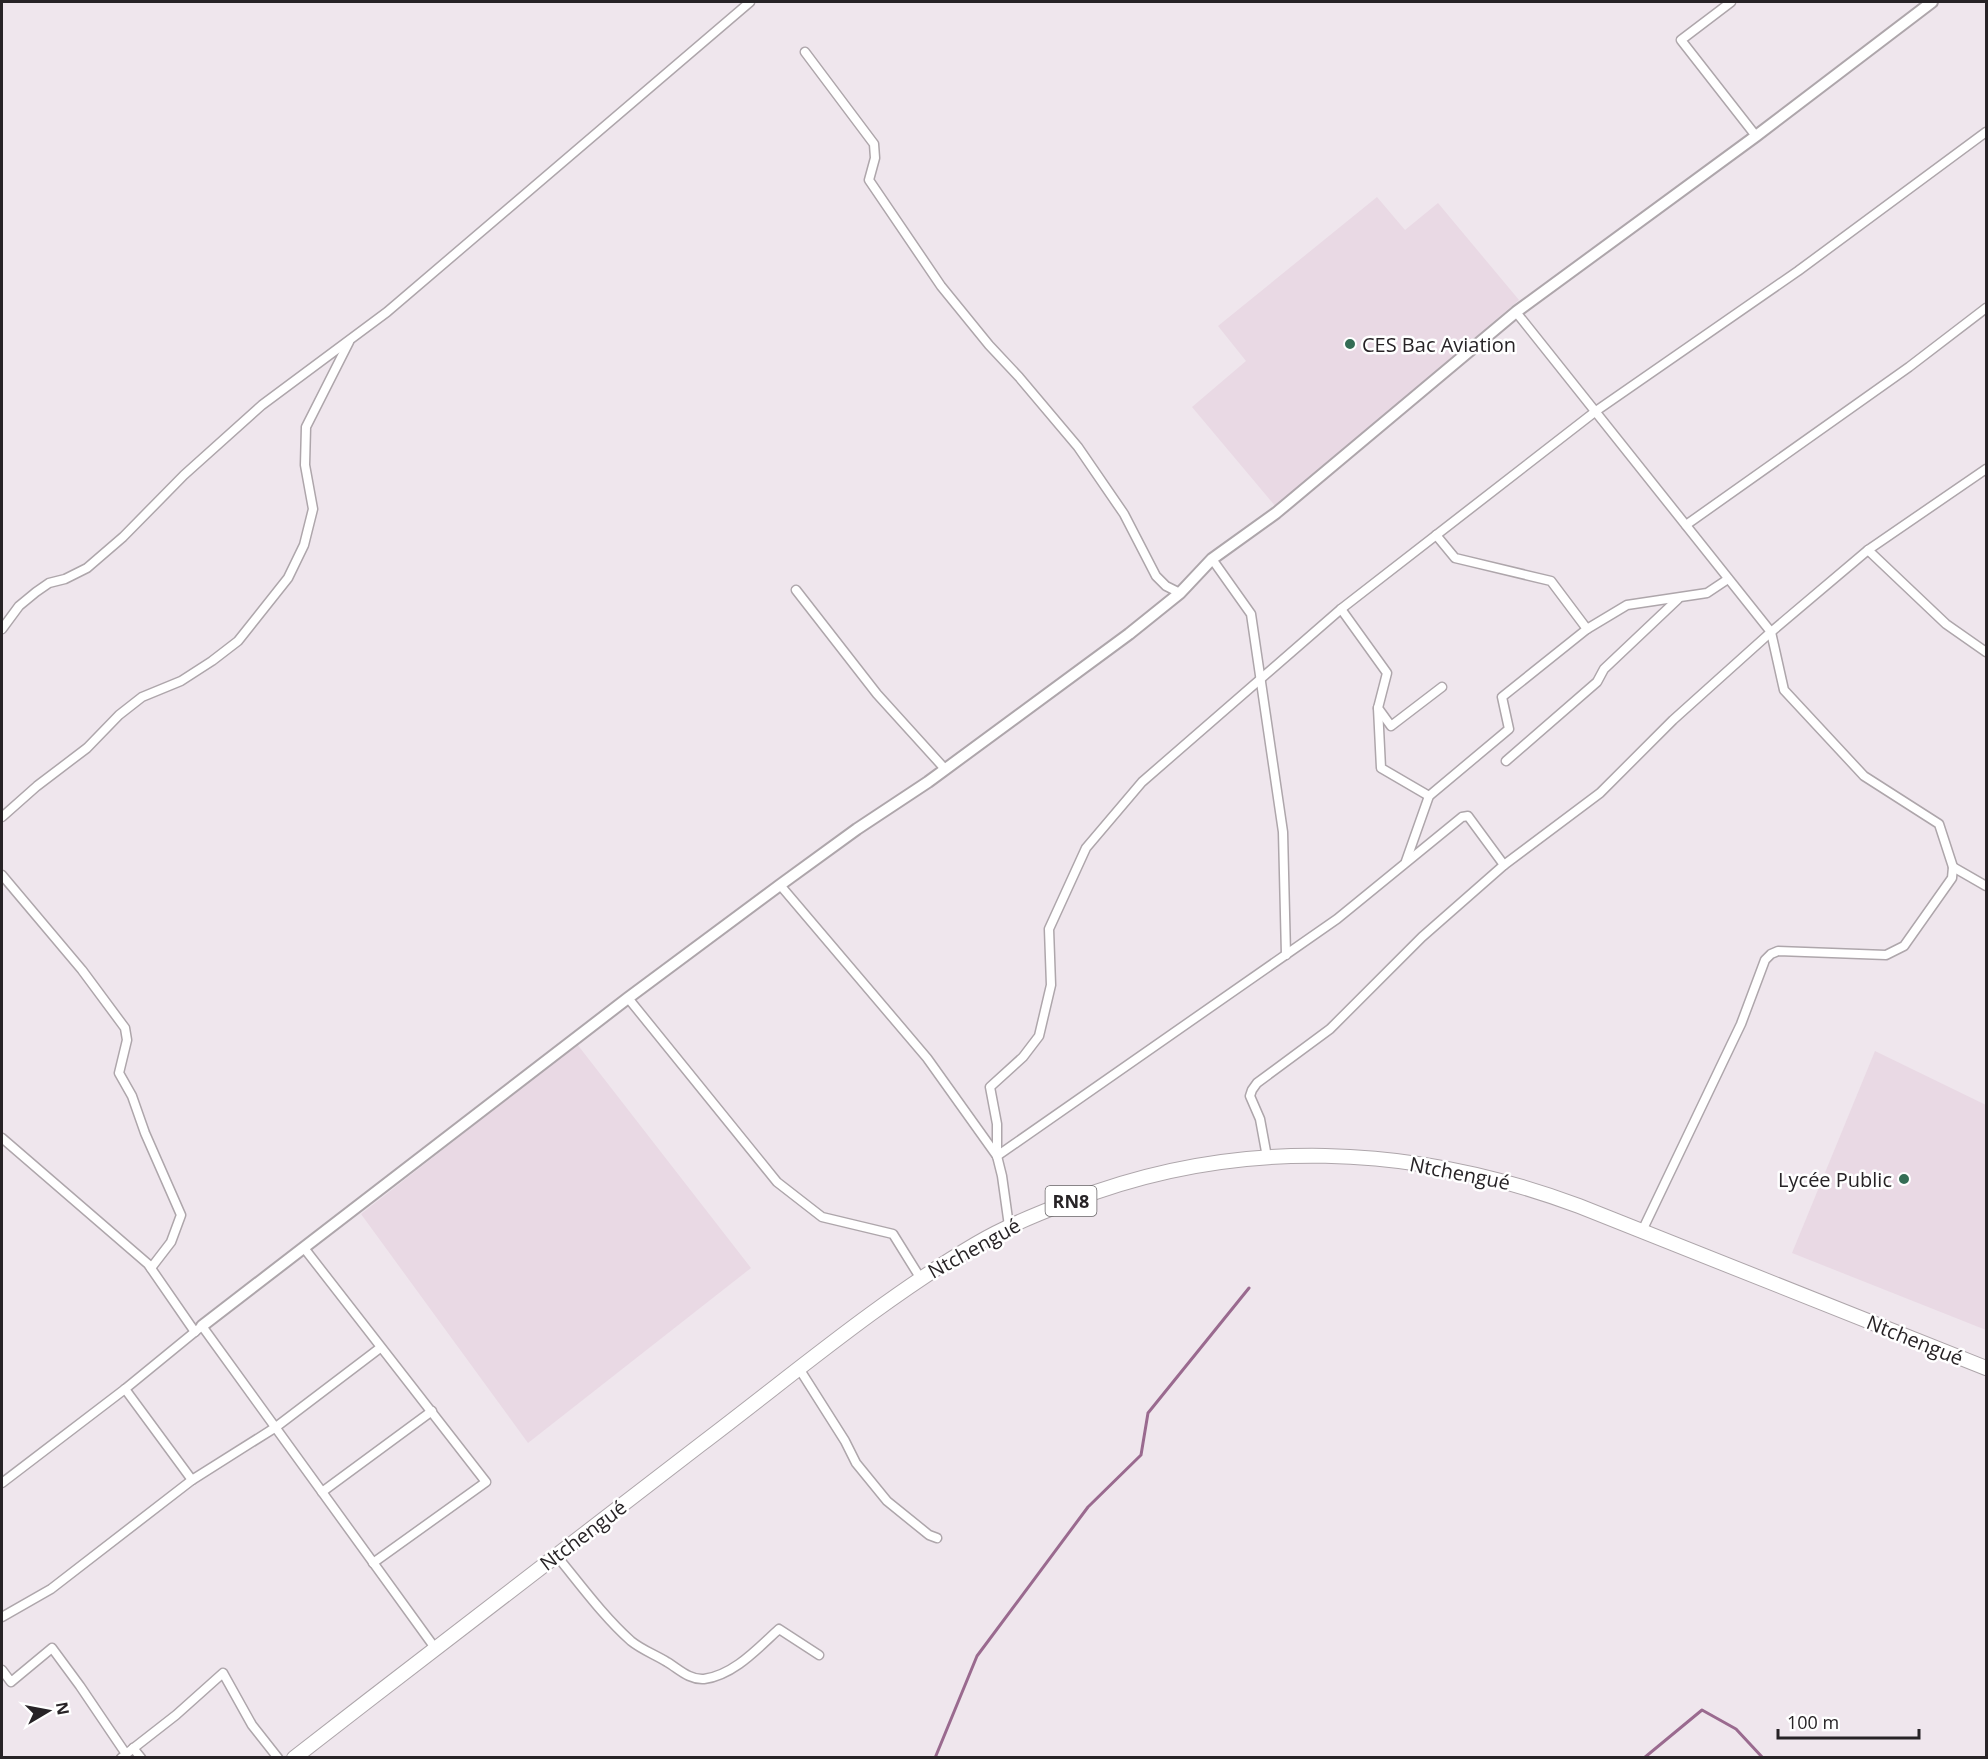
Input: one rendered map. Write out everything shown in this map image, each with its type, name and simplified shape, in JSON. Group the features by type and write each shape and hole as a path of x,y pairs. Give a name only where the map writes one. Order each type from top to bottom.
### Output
{"main road":[{"name":"Ntchengué","path":"294,1758 556,1554 866,1318 921,1279 1009,1226 1078,1198 1131,1180 1206,1164 1267,1157 1353,1157 1422,1163 1465,1171 1514,1183 1642,1231 1986,1368"}],"street":[{"path":"2,629 19,606 36,592 87,568 123,537 184,475 262,405 387,312 750,2"},
{"path":"1731,2 1681,40 1756,136"},
{"path":"2,1483 628,998 857,829 945,770 1129,634 1180,593 1212,559 1276,513 1516,312 1756,136 1932,2"},
{"path":"805,52 874,144 875,158 869,180 941,286 1078,447 1124,514 1156,576 1166,586 1180,593"},
{"path":"1009,1226 997,1156 997,1124 990,1087 1023,1056 1039,1036 1051,985 1049,929 1086,848 1142,782 1341,609 1596,411 1798,270 1986,132"},
{"path":"1686,525 1909,367 1986,308"},
{"path":"1516,312 1771,632 1784,690 1864,776 1939,824 1953,867 1952,878 1904,946 1896,952 1886,955 1778,951 1765,960 1741,1024 1642,1231"},
{"path":"2,817 37,786 87,748 119,715 142,697 181,681 238,641 288,578 304,545 313,509 304,465 306,427 351,339"},
{"path":"1267,1157 1260,1119 1250,1096 1257,1083 1330,1029 1422,937 1504,865 1600,793 1673,720 1771,632 1868,550 1986,469"},
{"path":"1436,535 1455,558 1551,581 1587,629"},
{"path":"1868,550 1946,624 1986,652"},
{"path":"1212,559 1251,614 1283,832 1286,955"},
{"path":"1406,861 1429,796 1509,729 1502,697 1587,629 1627,605 1707,593 1728,579"},
{"path":"796,590 877,694 945,770"},
{"path":"1506,761 1597,682 1604,669 1678,599"},
{"path":"1341,609 1387,673 1378,708 1381,768 1429,796"},
{"path":"1378,708 1392,726 1442,687"},
{"path":"997,1156 1337,919 1462,817 1468,816 1504,865"},
{"path":"1953,867 1986,886"},
{"path":"2,875 82,970 125,1028 126,1040 119,1073 132,1096 152,1150 181,1215 171,1242 151,1268"},
{"path":"780,885 927,1058 997,1156"},
{"path":"628,998 777,1182 822,1217 893,1234 921,1279"},
{"path":"2,1138 151,1268 276,1427 435,1648"},
{"path":"304,1248 486,1482 373,1563"},
{"path":"2,1617 51,1589 192,1480 276,1427 380,1348"},
{"path":"800,1370 856,1462 887,1502 937,1539"},
{"path":"125,1389 192,1480"},
{"path":"322,1492 432,1411"},
{"path":"556,1554 604,1614 632,1642 688,1676 704,1679 725,1672 746,1659 779,1629 819,1655"},
{"path":"2,1670 11,1682 52,1648 127,1753 141,1758"},
{"path":"127,1753 176,1715 223,1673 252,1725 278,1758"}],"shaded area":[{"name":"CES Bac Aviation","path":"1377,197 1405,230 1438,203 1519,300 1276,507 1192,407 1246,361 1218,326"},
{"path":"577,1044 751,1268 528,1443 361,1214"},
{"name":"Lycée Public","path":"1875,1051 1986,1105 1986,1330 1792,1253"}],"waterway":[{"path":"935,1758 977,1656 1088,1507 1141,1455 1148,1413 1249,1288"},
{"path":"1644,1758 1702,1710 1736,1729 1763,1758"}],"place":[{"name":"CES Bac Aviation","path":"1350,344"},
{"name":"Lycée Public","path":"1904,1179"}]}
